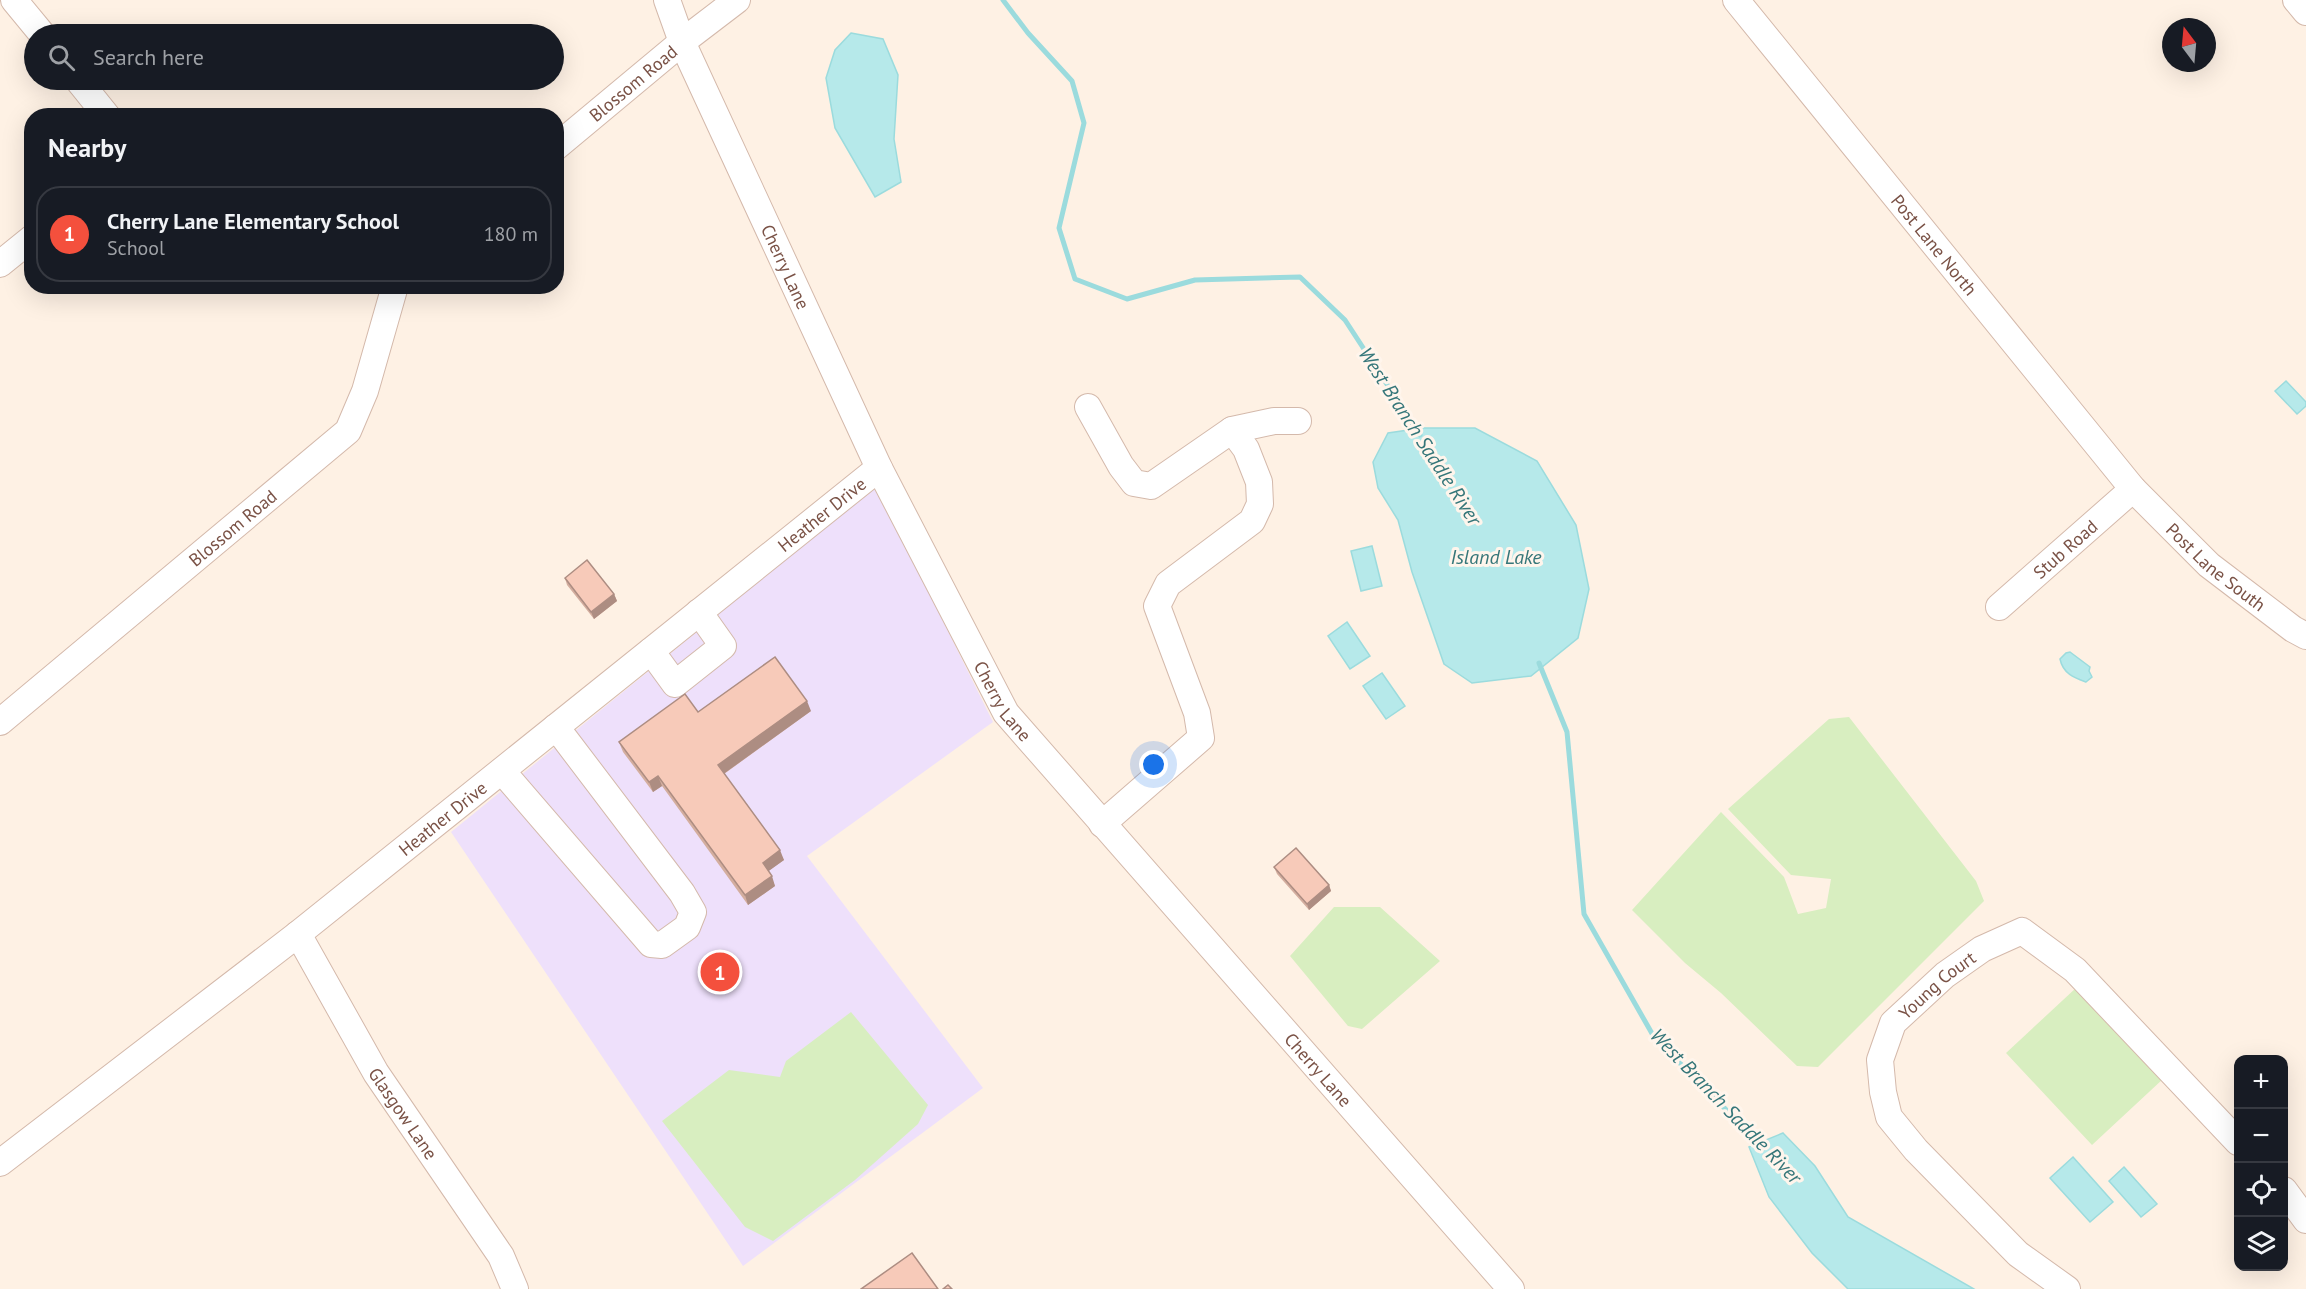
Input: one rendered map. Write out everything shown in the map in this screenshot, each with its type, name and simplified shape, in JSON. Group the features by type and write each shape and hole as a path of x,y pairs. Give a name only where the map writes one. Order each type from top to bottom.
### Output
{"street":[{"path":"14,0 34,24"},
{"name":"Cherry Lane","path":"667,0 682,42 879,468 1006,713 1511,1289"},
{"name":"Blossom Road","path":"564,140 682,42 737,0"},
{"name":"Post Lane North","path":"1736,0 2133,489"},
{"path":"2296,0 2306,12"},
{"path":"86,90 101,108"},
{"path":"0,264 24,244"},
{"name":"Blossom Road","path":"0,722 348,431 365,391 393,294"},
{"path":"1088,407 1121,466 1134,483 1151,486 1232,430 1274,421 1298,421"},
{"path":"1102,824 1201,738 1197,713 1157,606 1168,584 1252,521 1260,504 1259,483 1246,449 1232,430"},
{"name":"Heather Drive","path":"0,1163 298,934 879,468"},
{"name":"Stub Road","path":"1999,608 2133,489"},
{"name":"Post Lane South","path":"2133,489 2210,565 2293,629 2306,636"},
{"path":"651,651 675,684 723,646 699,612"},
{"path":"502,771 651,944 662,945 687,927 693,912 682,893 556,727"},
{"name":"Young Court","path":"2067,1289 2018,1254 1916,1150 1889,1117 1883,1092 1880,1060 1893,1023 1945,975 1982,949 2022,931 2075,970 2234,1138"},
{"name":"Glasgow Lane","path":"298,934 376,1073 501,1256 515,1289"},
{"path":"2288,1197 2306,1220"}],"shaded area":[{"path":"876,486 993,722 807,856 983,1088 743,1266 451,832"}],"green space":[{"path":"1849,717 1976,881 1984,901 1818,1067 1797,1066 1721,993 1685,963 1632,910 1721,812 1784,877 1798,914 1826,908 1831,879 1791,875 1728,809 1829,719"},
{"path":"1334,907 1380,907 1440,961 1362,1029 1348,1026 1290,956"},
{"path":"2077,987 2163,1079 2092,1145 2006,1053"},
{"path":"851,1012 928,1105 918,1124 855,1180 773,1241 745,1227 662,1121 729,1070 780,1077 786,1061"}],"water":[{"path":"851,33 883,39 898,75 894,139 901,182 875,197 835,128 826,78 835,50"},
{"path":"2286,381 2306,402 2306,406 2297,414 2275,391"},
{"name":"Island Lake","path":"1422,428 1475,428 1537,461 1576,525 1589,589 1578,638 1531,676 1472,683 1444,664 1412,572 1398,520 1378,488 1373,462 1388,433"},
{"path":"1372,546 1382,586 1361,591 1351,551"},
{"path":"1347,622 1370,656 1350,669 1328,636"},
{"path":"2070,652 2090,667 2092,677 2086,682 2074,677 2064,668 2060,659"},
{"path":"1382,673 1405,706 1386,719 1363,686"},
{"path":"1783,1133 1815,1166 1848,1217 1974,1289 1848,1289 1812,1253 1769,1197 1749,1147"},
{"path":"2073,1157 2113,1202 2090,1222 2050,1178"},
{"path":"2124,1167 2157,1204 2141,1217 2109,1181"}],"building":[{"path":"587,560 614,594 591,612 565,578"},
{"path":"775,657 807,701 718,765 780,850 763,863 772,876 745,895 658,776 649,782 619,742 685,694 698,712"},
{"path":"1296,848 1329,885 1307,904 1274,867"},
{"path":"912,1253 938,1289 861,1289"}],"waterway":[{"name":"West Branch Saddle River","path":"1003,0 1028,33 1072,81 1084,123 1059,228 1075,279 1127,299 1195,280 1300,277 1345,320 1420,435"},
{"name":"West Branch Saddle River","path":"1539,663 1567,732 1584,914 1654,1037 1764,1148"}],"place":[{"name":"Cherry Lane Elementary School","path":"720,972"}]}
